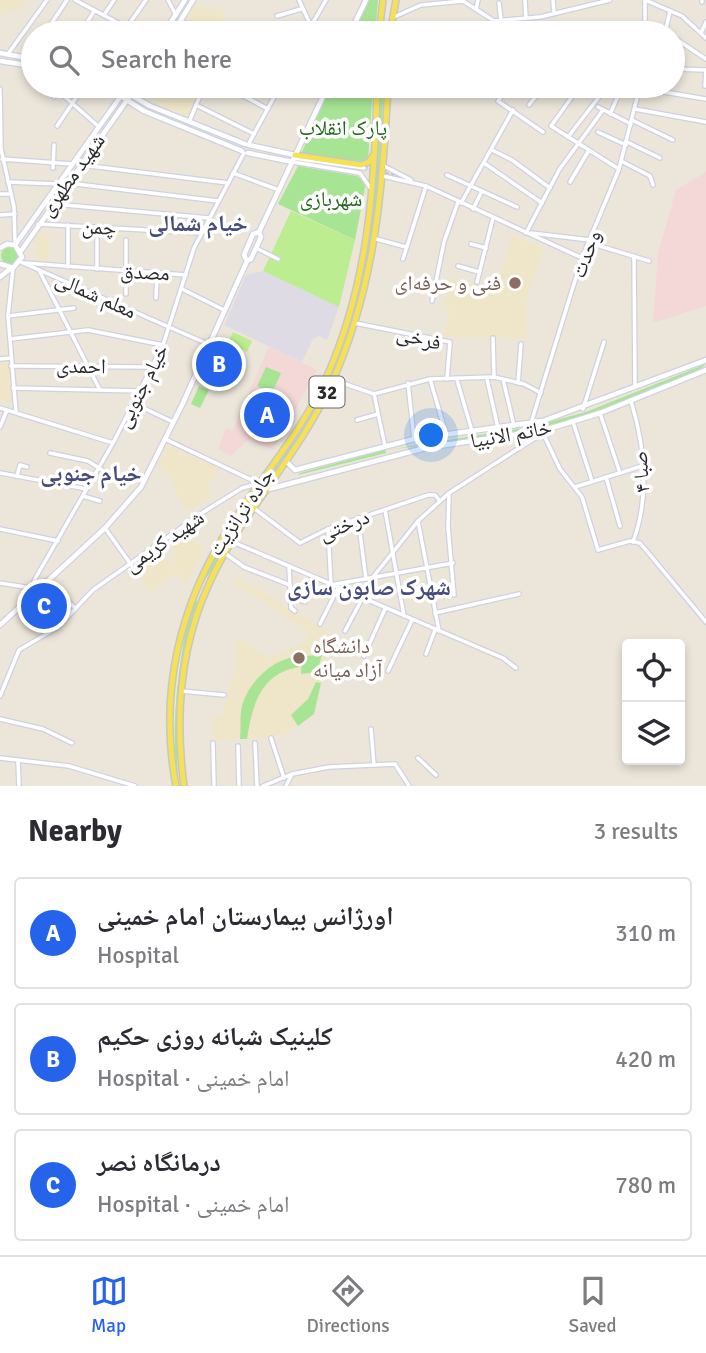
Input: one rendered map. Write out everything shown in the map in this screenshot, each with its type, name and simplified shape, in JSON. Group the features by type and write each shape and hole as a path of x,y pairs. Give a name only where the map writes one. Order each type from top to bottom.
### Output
{"main road":[{"path":"172,21 185,0"},
{"path":"180,21 193,0"},
{"path":"356,21 366,0"},
{"path":"380,21 383,0"},
{"path":"392,21 395,1"},
{"path":"0,53 21,56"},
{"path":"0,61 21,64"},
{"name":"شهید مطهری","path":"15,245 120,98"},
{"path":"0,625 105,528 141,487 210,345 247,261 251,259 261,237 259,232 323,98"},
{"name":"جاده ترانزیت","path":"176,786 171,747 171,701 173,676 189,604 198,580 307,414 341,341 365,250 372,194 377,98"},
{"name":"جاده ترانزیت","path":"184,786 179,720 190,640 209,584 233,542 287,462 333,379 355,324 376,239 387,98"},
{"path":"128,99 245,152 361,165 372,160 375,150"},
{"name":"شهید مطهری","path":"21,251 66,183 128,99"},
{"path":"179,121 189,122 247,145 294,158"},
{"path":"220,142 222,135"},
{"path":"245,152 247,145"},
{"path":"247,261 244,256 253,234 259,232"},
{"path":"0,248 7,244 15,245 21,251 21,262 0,277"},
{"path":"0,264 12,269"},
{"name":"خاتم الانبیا","path":"295,470 414,439 514,426 571,413 706,360"},
{"name":"خاتم الانبیا","path":"269,489 425,448 543,433 706,370"},
{"path":"571,413 576,416 573,422"},
{"path":"488,429 483,433 489,438"},
{"path":"287,462 295,470 296,480"},
{"path":"198,580 202,586 209,584"},
{"path":"189,604 196,597 200,607"}],"street":[{"path":"32,21 47,0"},
{"path":"53,21 67,0"},
{"path":"76,0 115,21"},
{"path":"104,15 114,0"},
{"path":"138,0 141,6"},
{"path":"132,21 146,0"},
{"path":"168,0 176,15"},
{"path":"299,0 308,21"},
{"path":"314,21 326,0"},
{"path":"476,9 478,0"},
{"path":"525,0 526,18"},
{"path":"553,0 554,13"},
{"path":"579,0 580,6"},
{"path":"506,21 610,0"},
{"path":"646,21 645,0 682,16 706,38"},
{"path":"395,1 404,10"},
{"path":"392,18 404,10 445,1 463,1 497,21"},
{"path":"499,3 500,21"},
{"path":"277,16 301,9"},
{"path":"89,21 95,11"},
{"path":"668,21 670,11"},
{"path":"701,33 706,22"},
{"path":"8,54 21,36"},
{"path":"685,45 706,59"},
{"path":"685,69 706,70 705,86"},
{"path":"0,89 2,159 15,214 15,245"},
{"path":"685,95 706,99"},
{"path":"67,98 98,126"},
{"path":"57,126 76,98"},
{"path":"189,122 199,98"},
{"path":"247,98 268,109"},
{"path":"247,145 274,98"},
{"path":"500,98 498,101 543,132"},
{"path":"529,105 535,98"},
{"path":"570,98 551,126 619,169"},
{"path":"568,137 598,98"},
{"path":"610,114 617,98"},
{"name":"وحدت","path":"531,423 582,258 591,242 619,169 638,98"},
{"path":"196,105 254,134"},
{"path":"526,233 550,188 600,109 673,140"},
{"path":"635,109 706,122"},
{"path":"432,301 444,242 459,202 492,150 513,110"},
{"path":"598,132 660,158"},
{"path":"53,168 54,145"},
{"path":"492,150 512,160 550,188"},
{"path":"570,182 589,150"},
{"path":"170,328 201,233 245,152"},
{"path":"294,158 364,168"},
{"path":"294,158 360,173 368,181 372,194"},
{"path":"2,159 72,164"},
{"path":"621,160 650,176 653,184"},
{"path":"484,163 542,203"},
{"path":"80,165 228,183"},
{"path":"384,166 582,258"},
{"path":"233,173 279,190"},
{"path":"447,175 517,207"},
{"path":"383,176 411,180"},
{"path":"8,183 58,184"},
{"path":"66,183 218,201"},
{"path":"403,259 426,186"},
{"path":"473,209 482,191"},
{"path":"0,194 11,194"},
{"path":"52,204 209,218"},
{"path":"0,215 15,214"},
{"path":"477,282 493,218"},
{"name":"چمن","path":"38,223 201,233"},
{"path":"68,225 68,267"},
{"path":"526,233 591,242 649,261"},
{"path":"97,239 97,269"},
{"path":"376,239 406,247"},
{"path":"125,240 126,294"},
{"path":"471,244 486,248"},
{"path":"256,248 278,259"},
{"path":"634,256 635,388"},
{"name":"مصدق","path":"21,262 187,275"},
{"name":"معلم شمالی","path":"21,262 210,345"},
{"path":"458,266 480,272"},
{"path":"12,269 8,316 16,412"},
{"path":"39,270 100,390"},
{"path":"156,298 157,273"},
{"path":"182,289 226,310"},
{"path":"8,316 74,308"},
{"name":"فرخی","path":"355,324 450,342 447,380"},
{"name":"خیام جنوبی","path":"37,589 33,583 134,404 170,328"},
{"path":"10,339 69,330 103,331 163,345"},
{"path":"493,338 494,377"},
{"path":"429,345 430,339"},
{"path":"583,409 604,342"},
{"path":"519,383 521,344"},
{"path":"0,359 11,358"},
{"name":"احمدی","path":"11,366 151,368"},
{"path":"333,379 374,394 430,379 494,377 519,383 541,393"},
{"path":"487,378 498,428"},
{"path":"430,379 446,434"},
{"path":"503,379 514,426"},
{"path":"457,380 471,431"},
{"path":"408,383 414,439"},
{"path":"13,388 139,391"},
{"path":"374,394 385,446"},
{"name":"صبا ۴","path":"631,401 645,484 642,517 633,541"},
{"path":"134,404 173,422"},
{"path":"0,408 113,443"},
{"path":"0,426 7,410"},
{"path":"600,413 620,472"},
{"path":"357,420 378,414"},
{"path":"573,422 592,481"},
{"path":"373,577 418,521 449,492 474,480 543,433 560,469 582,497 598,550 633,541 640,544 706,622"},
{"path":"165,439 259,484"},
{"path":"50,453 88,461 113,477"},
{"path":"17,476 20,465 27,467"},
{"path":"575,487 642,466"},
{"path":"0,473 87,489"},
{"path":"606,477 620,526"},
{"name":"شهید کریمی","path":"0,696 19,650 58,627 93,590 132,566 228,496 242,488 259,484"},
{"path":"449,492 448,527 454,595"},
{"name":"درختی","path":"255,509 300,543 328,529 428,495 435,495 440,501"},
{"path":"83,496 100,501"},
{"path":"385,510 404,616"},
{"path":"358,518 366,579"},
{"path":"418,521 437,630 426,654"},
{"path":"105,528 132,566"},
{"path":"0,529 58,541"},
{"path":"328,529 331,585"},
{"path":"233,542 516,667"},
{"path":"226,554 244,567 290,585"},
{"path":"331,585 453,564"},
{"path":"289,566 291,608 295,611"},
{"path":"46,581 75,609"},
{"path":"0,583 37,589"},
{"path":"320,624 338,588"},
{"path":"435,613 519,594"},
{"path":"290,596 305,602"},
{"path":"345,631 362,599"},
{"path":"364,656 385,609"},
{"path":"388,671 412,620"},
{"path":"181,691 224,695"},
{"path":"0,719 43,729 72,743"},
{"path":"370,729 374,766"},
{"path":"271,738 284,778"},
{"path":"213,743 214,786"},
{"path":"255,743 257,786"},
{"path":"238,746 239,786"},
{"path":"0,758 69,766 135,786"},
{"path":"418,758 436,775"},
{"path":"18,762 19,786"},
{"path":"263,786 292,774 328,767 395,764 408,786"},
{"path":"286,786 292,774"}],"shaded area":[{"path":"0,0 27,0 24,7 0,15"},
{"path":"194,5 224,10 224,21 189,21 188,16"},
{"path":"158,98 196,98 189,116 154,103"},
{"path":"706,172 706,306 653,323 658,253 676,190"},
{"path":"34,233 50,234 49,263 37,262"},
{"name":"فنی و حرفه‌ای","path":"512,236 544,249 526,300 527,338 443,337 450,310 443,308 450,278 496,288"},
{"path":"263,271 339,307 327,340 319,336 313,339 302,362 224,325 246,275"},
{"path":"269,346 317,370 273,450 248,440 231,456 218,449 226,428 233,430"},
{"path":"211,354 232,363 227,374 206,365"},
{"path":"9,360 12,401 0,401 0,361"},
{"path":"168,445 217,467 217,479 209,480 210,499 186,511 164,467 158,464"},
{"path":"184,534 204,548 186,585 169,560 175,555 173,547"},
{"path":"158,549 177,574 148,591 137,565"},
{"name":"دانشگاه آزاد میانه","path":"236,576 333,635 314,714 286,734 263,738 212,739 214,716 222,716 237,660 232,657 236,649 232,647 238,637 269,658 304,642 307,635 305,629 232,582"}],"green space":[{"path":"369,0 378,0 376,21 359,21"},
{"name":"پارک انقلاب","path":"325,98 372,98 368,161 363,163 301,154"},
{"path":"380,98 383,98 376,214 352,325 323,397 306,428 203,583 208,567 232,526 308,419 344,340 366,257 377,172"},
{"name":"شهربازی","path":"298,166 357,176 366,183 355,240 278,204"},
{"path":"291,211 355,240 339,307 263,271"},
{"path":"10,247 16,250 19,256 16,262 10,265 4,262 1,256 4,250"},
{"path":"233,332 252,341 247,352 228,342"},
{"path":"706,364 676,380 588,414 539,428 527,428 586,412"},
{"path":"266,367 281,373 272,393 257,386"},
{"path":"199,386 209,390 200,408 191,404"},
{"path":"523,428 522,432 387,450"},
{"path":"385,450 386,453 298,475 300,473"},
{"path":"196,599 198,605 186,642 176,705 182,653 188,620"},
{"path":"322,655 317,672 301,674 302,656"},
{"path":"299,656 299,667 286,670 267,683 252,714 247,739 240,739 241,711 254,682 270,667"},
{"path":"316,682 321,683 314,714 298,726 291,715 308,699"},
{"path":"176,709 178,786 175,747"}],"tunnel":[{"path":"364,168 406,179"}],"place":[{"name":"فنی و حرفه‌ای","path":"515,283"},
{"name":"کلینیک شبانه روزی حکیم","path":"219,364"},
{"name":"اورژانس بیمارستان امام خمینی","path":"267,415"},
{"name":"درمانگاه نصر","path":"44,606"},
{"name":"دانشگاه آزاد میانه","path":"299,658"}],"district":[{"name":"خیام شمالی","path":"198,223"},
{"name":"خیام جنوبی","path":"91,473"},
{"name":"شهرک صابون سازی","path":"369,587"}]}
